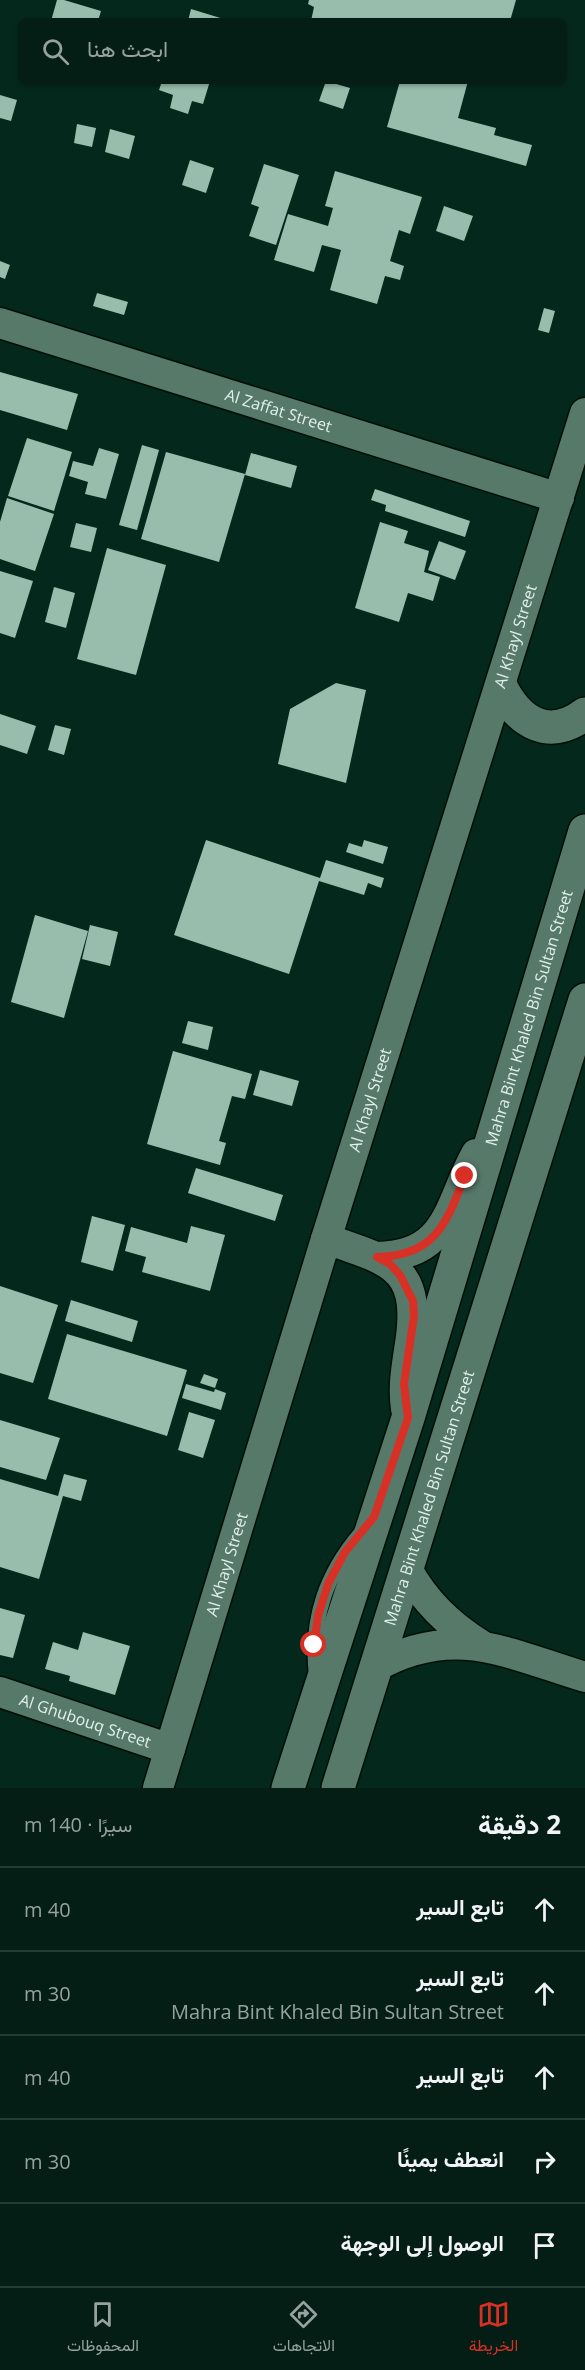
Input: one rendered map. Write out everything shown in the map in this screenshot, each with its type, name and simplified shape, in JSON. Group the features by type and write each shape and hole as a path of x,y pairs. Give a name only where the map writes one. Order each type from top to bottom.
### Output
{"street":[{"name":"Al Zaffat Street","path":"0,323 559,498"},
{"name":"Al Khayl Street","path":"158,1788 326,1239 501,687 585,413"},
{"path":"501,687 510,705 525,719 545,726 566,726 585,714"},
{"name":"Mahra Bint Khaled Bin Sultan Street","path":"288,1788 408,1418 585,831"},
{"name":"Mahra Bint Khaled Bin Sultan Street","path":"338,1788 585,1000"},
{"path":"377,1257 406,1254 432,1239 449,1216 478,1150 496,1128"},
{"path":"326,1239 390,1264 400,1275 413,1301 414,1316 404,1384 408,1418"},
{"path":"407,1569 438,1613 451,1625 482,1646"},
{"path":"375,1666 416,1648 459,1643 482,1646 585,1677"},
{"name":"Al Ghubouq Street","path":"0,1692 170,1749"}],"building":[{"path":"57,0 101,11 99,18 52,18"},
{"path":"309,0 516,0 511,18 312,18 314,7 308,4"},
{"path":"191,9 220,18 189,18"},
{"path":"161,84 209,84 203,104 192,101 188,114 170,108 173,95 159,90"},
{"path":"325,84 350,88 343,109 319,101"},
{"path":"399,84 467,84 458,118 496,128 494,135 532,145 526,166 387,127"},
{"path":"0,95 17,100 11,121 0,118"},
{"path":"77,124 96,128 92,147 74,143"},
{"path":"110,129 135,136 129,159 105,152"},
{"path":"190,160 214,168 206,193 182,185"},
{"path":"264,164 299,175 276,245 249,236 259,207 251,204"},
{"path":"335,171 422,197 410,234 399,230 390,261 404,266 400,280 385,276 377,304 330,290 341,250 322,245 314,272 274,260 288,214 328,226 333,208 325,206"},
{"path":"444,206 473,216 464,241 436,231"},
{"path":"0,261 10,265 5,279 0,277"},
{"path":"97,293 128,302 124,315 93,306"},
{"path":"544,308 555,311 549,333 538,330"},
{"path":"0,372 78,394 67,430 0,410"},
{"path":"27,438 72,452 54,511 8,496"},
{"path":"142,445 159,450 137,530 119,525"},
{"path":"99,448 119,454 106,499 85,494 88,482 69,476 73,461 93,466"},
{"path":"166,452 245,474 219,562 141,539"},
{"path":"251,453 297,466 291,488 245,475"},
{"path":"375,489 470,521 465,537 385,511 386,505 371,500"},
{"path":"7,498 54,514 35,571 0,559 0,522"},
{"path":"380,522 408,531 404,543 429,551 424,572 440,577 433,601 408,593 399,622 355,608"},
{"path":"76,523 97,528 91,552 70,547"},
{"path":"439,541 466,551 455,580 428,570"},
{"path":"107,548 166,565 136,675 77,659"},
{"path":"0,571 33,581 15,638 0,633"},
{"path":"54,587 75,593 66,628 45,622"},
{"path":"336,683 366,690 346,783 278,764 290,709"},
{"path":"0,714 36,726 27,754 0,745"},
{"path":"55,725 71,729 64,755 48,750"},
{"path":"206,840 320,878 326,860 384,878 381,888 368,883 364,895 319,881 289,974 174,935"},
{"path":"364,840 388,847 383,864 346,852 349,843 362,847"},
{"path":"35,915 88,931 64,1018 11,1002"},
{"path":"90,925 118,932 110,966 82,959"},
{"path":"188,1021 213,1027 208,1050 182,1043"},
{"path":"173,1051 252,1074 245,1099 232,1096 219,1141 226,1143 220,1165 147,1144"},
{"path":"260,1070 299,1081 292,1106 253,1095"},
{"path":"196,1168 283,1195 275,1221 188,1193"},
{"path":"92,1216 125,1225 113,1271 81,1262"},
{"path":"191,1226 225,1235 210,1291 142,1272 146,1257 125,1251 131,1227 187,1243"},
{"path":"0,1286 58,1305 33,1383 0,1373"},
{"path":"71,1300 138,1321 132,1342 65,1321"},
{"path":"67,1334 187,1370 167,1436 48,1399"},
{"path":"204,1374 218,1379 215,1388 200,1383"},
{"path":"186,1384 226,1393 221,1410 182,1398"},
{"path":"189,1412 215,1420 203,1458 178,1450"},
{"path":"0,1420 60,1438 46,1480 0,1467"},
{"path":"64,1474 87,1480 81,1501 63,1496 39,1579 0,1567 0,1479 58,1496"},
{"path":"0,1608 25,1615 13,1658 0,1655"},
{"path":"83,1632 130,1646 115,1695 69,1681 70,1676 45,1669 53,1642 78,1650"}],"route":[{"path":"314,1645 318,1616 328,1584 345,1552 374,1517 408,1418 404,1384 414,1316 413,1301 400,1275 390,1264 377,1257 406,1254 432,1239 449,1216 465,1176"}]}
